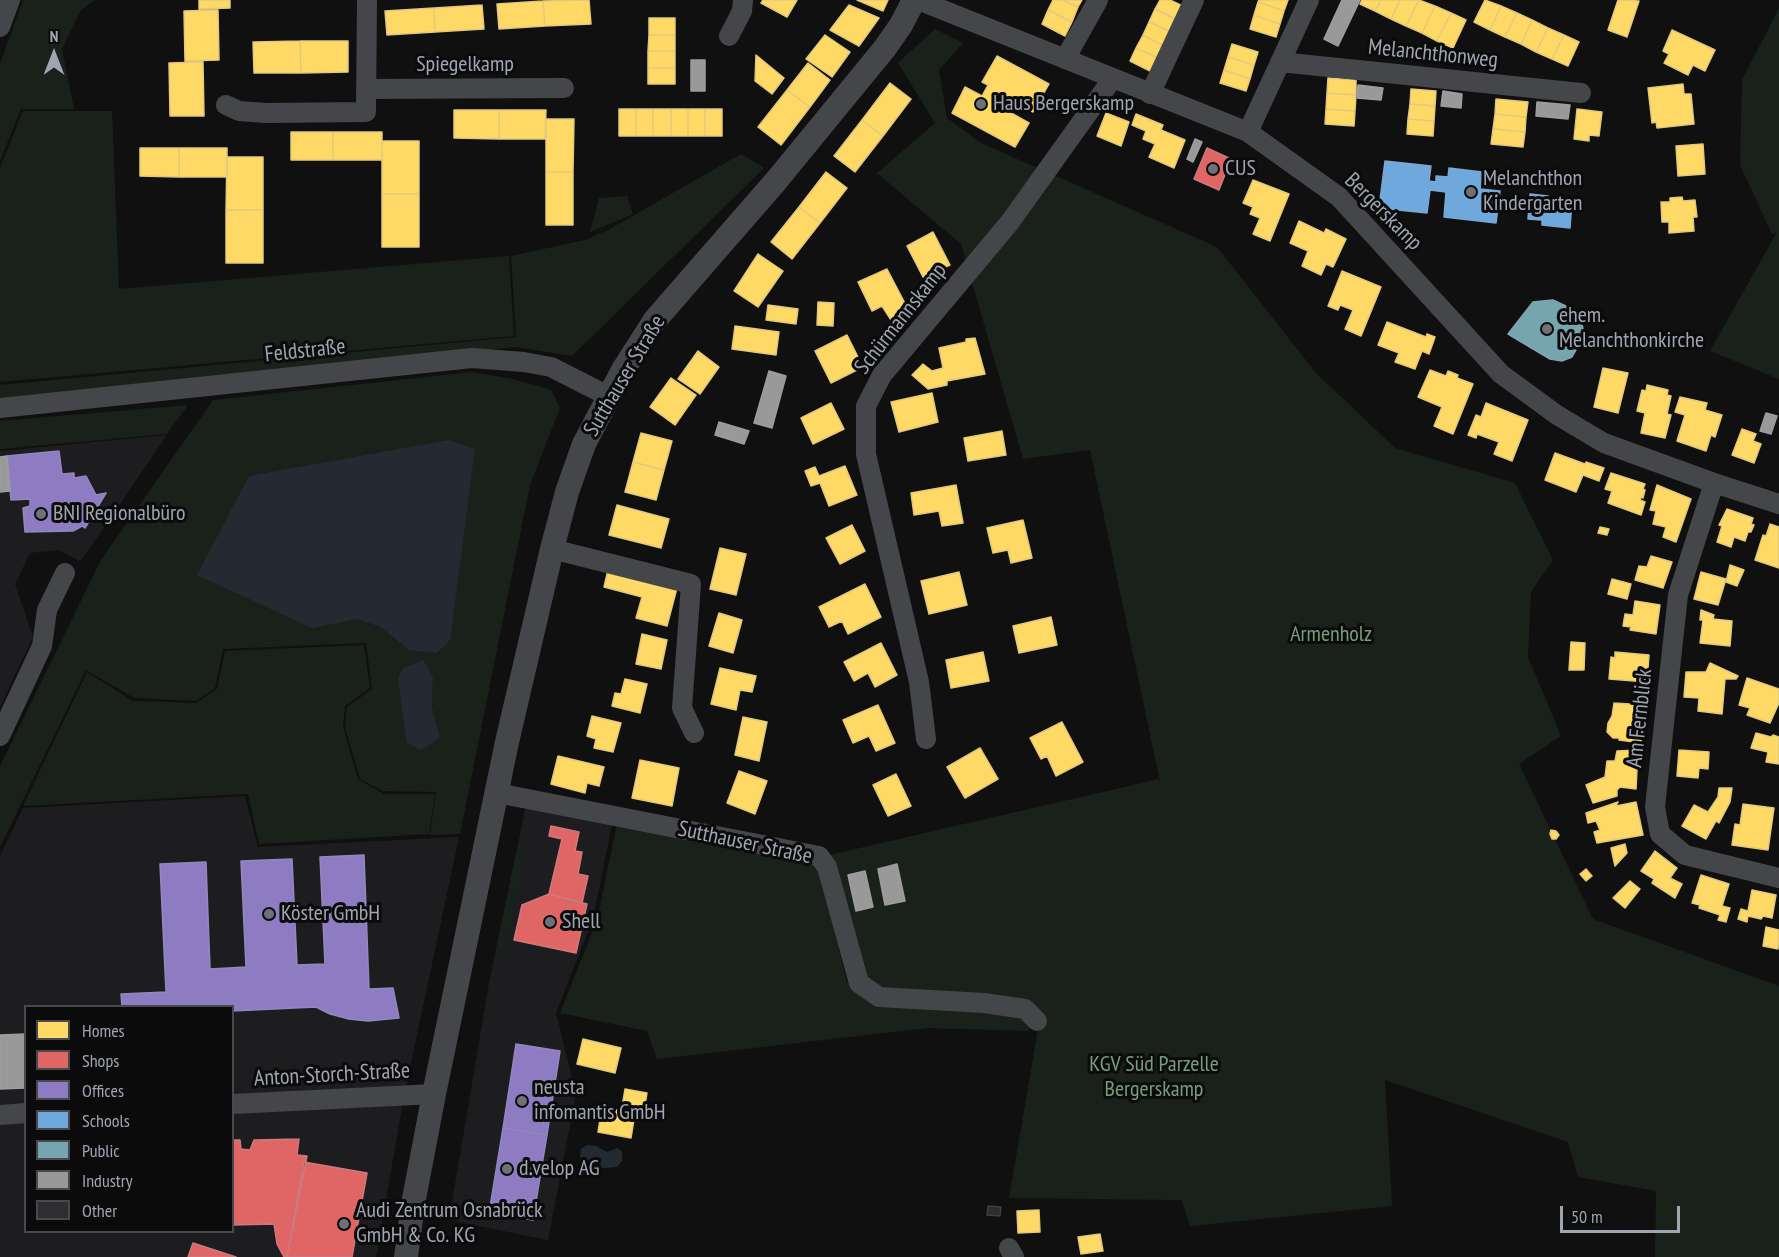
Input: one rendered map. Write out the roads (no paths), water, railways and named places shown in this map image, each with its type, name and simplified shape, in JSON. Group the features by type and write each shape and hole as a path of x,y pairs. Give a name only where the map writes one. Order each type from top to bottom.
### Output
{"street":[{"path":"0,27 10,0"},
{"path":"226,105 239,111 266,113 366,112 367,0"},
{"path":"729,36 742,11 743,0"},
{"name":"Bergerskamp","path":"916,0 1248,132 1339,197 1501,374 1557,415 1604,443 1779,504"},
{"name":"Sutthauser Straße","path":"406,1257 413,1204 434,1094 507,742 552,549 567,492 584,444 608,396 655,320 776,181 870,66 901,25 916,0"},
{"path":"1065,59 1098,0"},
{"path":"1150,94 1194,0"},
{"path":"1248,132 1309,0"},
{"name":"Melanchthonweg","path":"1280,62 1581,93"},
{"name":"Schürmannskamp","path":"926,739 918,682 866,454 866,406 882,375 1010,222 1113,78"},
{"name":"Spiegelkamp","path":"366,89 564,88"},
{"name":"Feldstraße","path":"0,408 472,358 550,367 608,396"},
{"name":"Am Fernblick","path":"1714,483 1678,595 1654,807 1660,834 1685,855 1779,878"},
{"path":"552,549 691,584 682,708 694,733"},
{"path":"0,736 42,646 47,610 65,573"},
{"name":"Sutthauser Straße","path":"497,793 819,856 827,867 859,983 879,997 984,1003 1025,1009 1037,1021"},
{"name":"Anton-Storch-Straße","path":"234,1104 434,1094"},
{"path":"0,1114 24,1113"}],"place":[{"name":"Haus Bergerskamp","path":"981,104"},
{"name":"CUS","path":"1213,169"},
{"name":"Melanchthon Kindergarten","path":"1471,192"},
{"name":"ehem. Melanchthonkirche","path":"1547,329"},
{"name":"BNI Regionalbüro","path":"41,514"},
{"name":"Köster GmbH","path":"269,914"},
{"name":"Shell","path":"550,922"},
{"name":"neusta infomantis GmbH","path":"522,1101"},
{"name":"d.velop AG","path":"507,1169"},
{"name":"Audi Zentrum Osnabrück GmbH & Co. KG","path":"344,1224"}],"park label":[{"name":"Armenholz","path":"1331,635"},
{"name":"KGV Süd Parzelle Bergerskamp","path":"1154,1078"}]}
